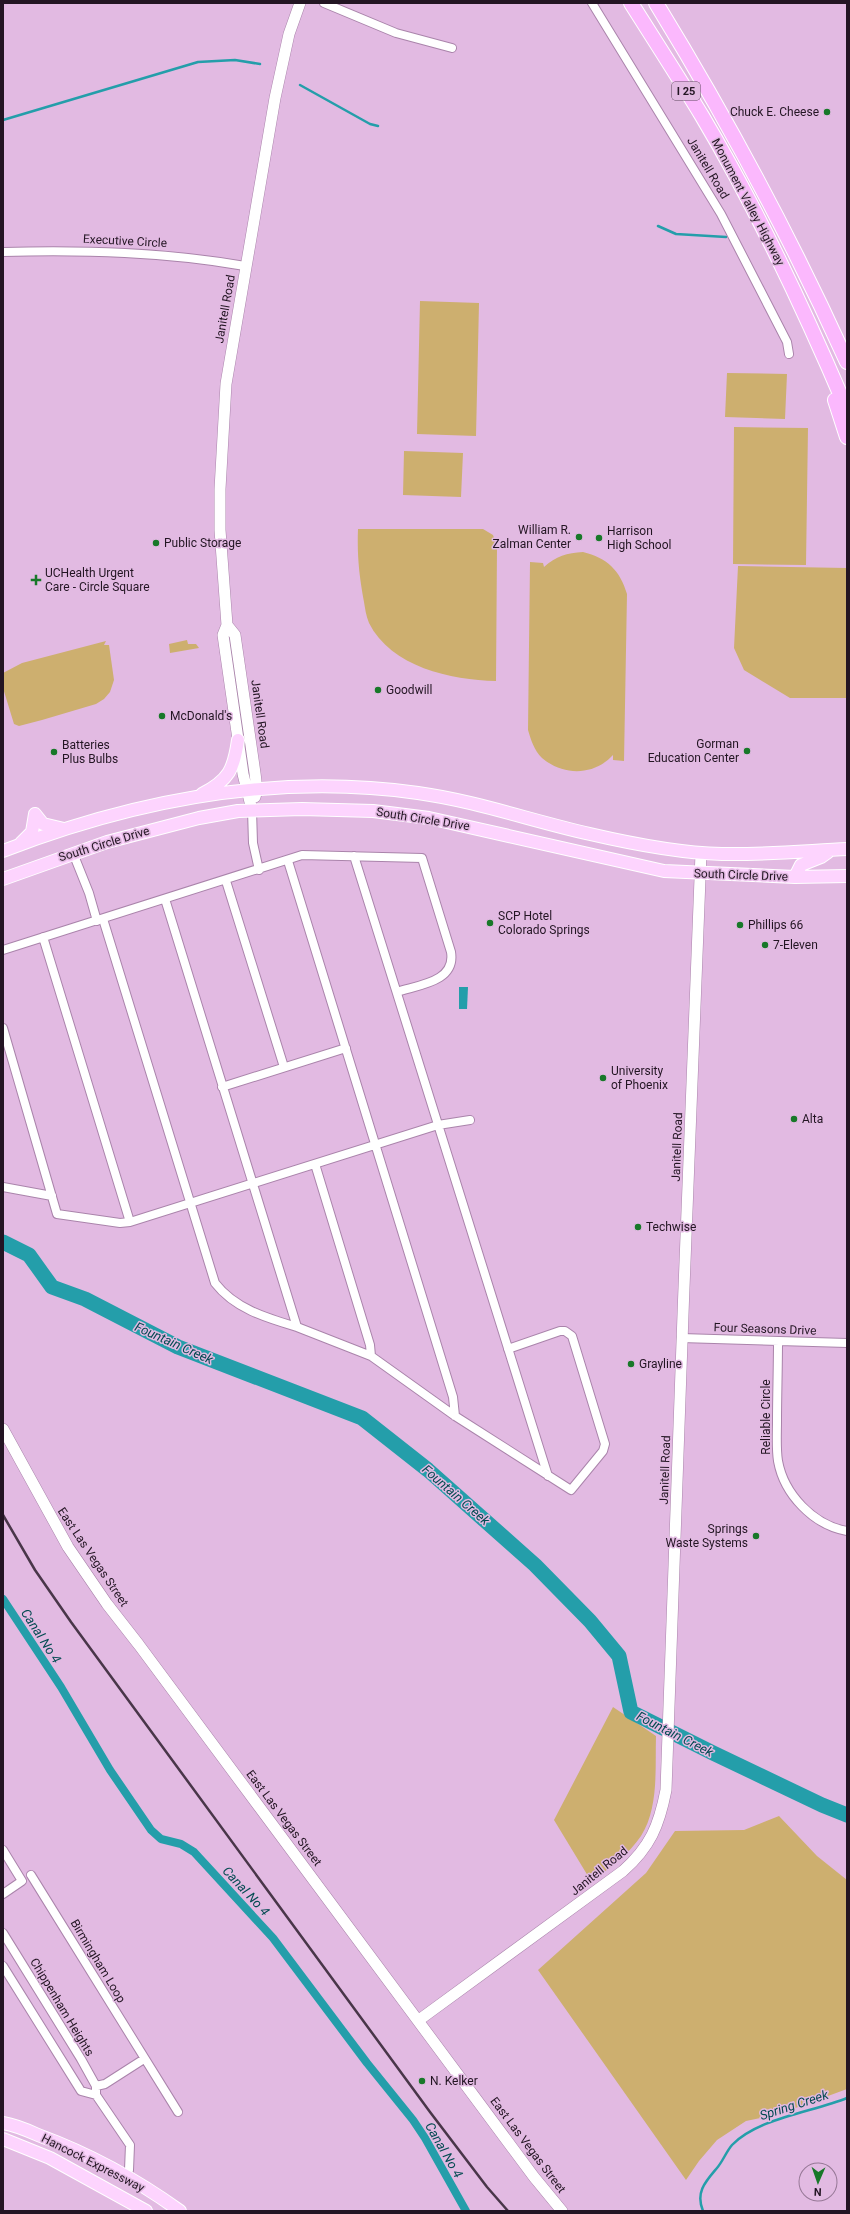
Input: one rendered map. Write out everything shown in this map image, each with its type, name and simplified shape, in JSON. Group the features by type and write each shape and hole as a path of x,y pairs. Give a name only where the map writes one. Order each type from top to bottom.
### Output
{"highway":[{"name":"Monument Valley Highway","path":"632,3 703,117 761,223 806,313 847,410"},
{"name":"Monument Valley Highway","path":"656,3 726,122 796,254 847,362"},
{"path":"761,223 834,397 847,437"},
{"path":"796,254 847,342"}],"main road":[{"path":"198,796 216,786 228,776 233,764 238,740"},
{"name":"South Circle Drive","path":"9,849 68,829 159,803 198,796 252,790 334,786 419,793 466,802 595,835 701,853 744,854 847,849"},
{"name":"South Circle Drive","path":"3,879 73,853 114,840 199,818 252,810 346,810 429,818 646,868 700,874 795,877 847,876"},
{"path":"9,849 25,841 32,832 35,814 43,824 68,829"},
{"path":"795,877 797,870 801,865 821,857 830,850"},
{"name":"Hancock Expressway","path":"5,2123 55,2141 125,2177 180,2211"},
{"name":"Hancock Expressway","path":"3,2139 50,2158 146,2211"}],"street":[{"name":"Janitell Road","path":"252,790 238,740 223,635 227,625 220,530 221,455 226,384 245,266 284,55 300,3"},
{"path":"324,3 396,32 452,48"},
{"name":"Janitell Road","path":"592,3 721,214 787,342 789,354"},
{"name":"Executive Circle","path":"3,252 96,251 141,253 202,258 245,266"},
{"name":"Janitell Road","path":"227,625 235,635 252,790 253,843 259,870"},
{"path":"73,853 100,920 215,1283 220,1290 256,1315 297,1327 371,1356 455,1416 571,1490 605,1448 572,1336 565,1331 560,1332 508,1349"},
{"name":"Janitell Road","path":"419,2020 627,1868 644,1851 660,1817 666,1790 701,853"},
{"path":"3,950 226,881 288,860 310,855 422,858 451,952 451,966 443,976 436,980 397,992"},
{"path":"354,856 548,1476"},
{"path":"288,860 453,1397 455,1416"},
{"path":"226,881 284,1067"},
{"path":"165,899 297,1327"},
{"path":"43,937 130,1222"},
{"path":"3,1028 57,1214 120,1223 130,1222 438,1125 470,1120"},
{"path":"222,1087 346,1048"},
{"path":"315,1164 370,1345 371,1356"},
{"path":"3,1187 52,1196"},
{"name":"Four Seasons Drive","path":"682,1338 847,1343"},
{"name":"Reliable Circle","path":"778,1342 777,1451 781,1472 793,1497 801,1506 822,1522 847,1531"},
{"name":"East Las Vegas Street","path":"3,1429 68,1547 107,1604 419,2020 534,2177 562,2211"},
{"path":"3,1850 22,1881 3,1894"},
{"name":"Birmingham Loop","path":"31,1875 178,2112"},
{"name":"Chippenham Heights","path":"3,1933 130,2145 129,2170 125,2177"},
{"path":"3,1966 81,2091 96,2090 144,2059"}],"shaded area":[{"path":"420,301 479,303 476,436 417,434"},
{"path":"727,373 787,374 785,419 725,417"},
{"path":"734,427 808,428 806,565 733,564"},
{"path":"404,451 463,453 461,497 403,495"},
{"path":"358,529 483,529 493,535 497,547 496,681 460,678 424,668 407,660 392,650 379,638 369,623 365,609 359,565"},
{"path":"583,552 599,558 611,566 621,578 627,594 624,761 613,760 613,755 597,767 578,771 559,768 542,758 535,748 528,730 530,562 543,563 544,567 553,560 562,556"},
{"path":"738,566 847,568 847,698 790,698 744,670 734,648"},
{"path":"187,640 188,644 196,644 199,648 170,653 169,644"},
{"path":"106,641 104,645 109,645 114,680 110,692 104,699 96,704 42,720 19,726 14,724 3,688 3,673 22,663"},
{"path":"459,987 468,987 467,1009 459,1009"},
{"path":"613,1707 656,1736 655,1788 651,1813 641,1836 631,1849 618,1861 591,1881 554,1820"},
{"path":"779,1816 817,1856 847,1880 847,2089 779,2114 746,2121 717,2140 699,2161 686,2180 538,1970 646,1873 675,1831 744,1830"}],"waterway":[{"path":"3,120 198,62 235,60 260,64"},
{"path":"300,85 370,124 378,126"},
{"path":"658,226 676,234 726,237"},
{"name":"Fountain Creek","path":"3,1242 29,1255 52,1287 85,1299 178,1347 362,1418 428,1470 535,1565 590,1621 619,1656 631,1712 822,1805 847,1815"},
{"name":"Canal No 4","path":"3,1599 61,1687 110,1770 151,1830 161,1839 181,1844 194,1852 273,1938 367,2063 413,2120 425,2138 466,2211"},
{"name":"Spring Creek","path":"703,2211 700,2198 703,2187 732,2145 743,2136 756,2128 771,2122 847,2098"}],"railway":[{"path":"3,1515 35,1570 71,1622 430,2112 487,2187 508,2211"}],"place":[{"name":"Chuck E. Cheese","path":"827,112"},
{"name":"William R. Zalman Center","path":"579,537"},
{"name":"Harrison High School","path":"599,538"},
{"name":"Public Storage","path":"156,543"},
{"name":"UCHealth Urgent Care - Circle Square","path":"36,580"},
{"name":"Goodwill","path":"378,690"},
{"name":"McDonald's","path":"162,716"},
{"name":"Gorman Education Center","path":"747,751"},
{"name":"Batteries Plus Bulbs","path":"54,752"},
{"name":"SCP Hotel Colorado Springs","path":"490,923"},
{"name":"Phillips 66","path":"740,925"},
{"name":"7-Eleven","path":"765,945"},
{"name":"University of Phoenix","path":"603,1078"},
{"name":"Alta","path":"794,1119"},
{"name":"Techwise","path":"638,1227"},
{"name":"Grayline","path":"631,1364"},
{"name":"Springs Waste Systems","path":"756,1536"},
{"name":"N. Kelker","path":"422,2081"}]}
